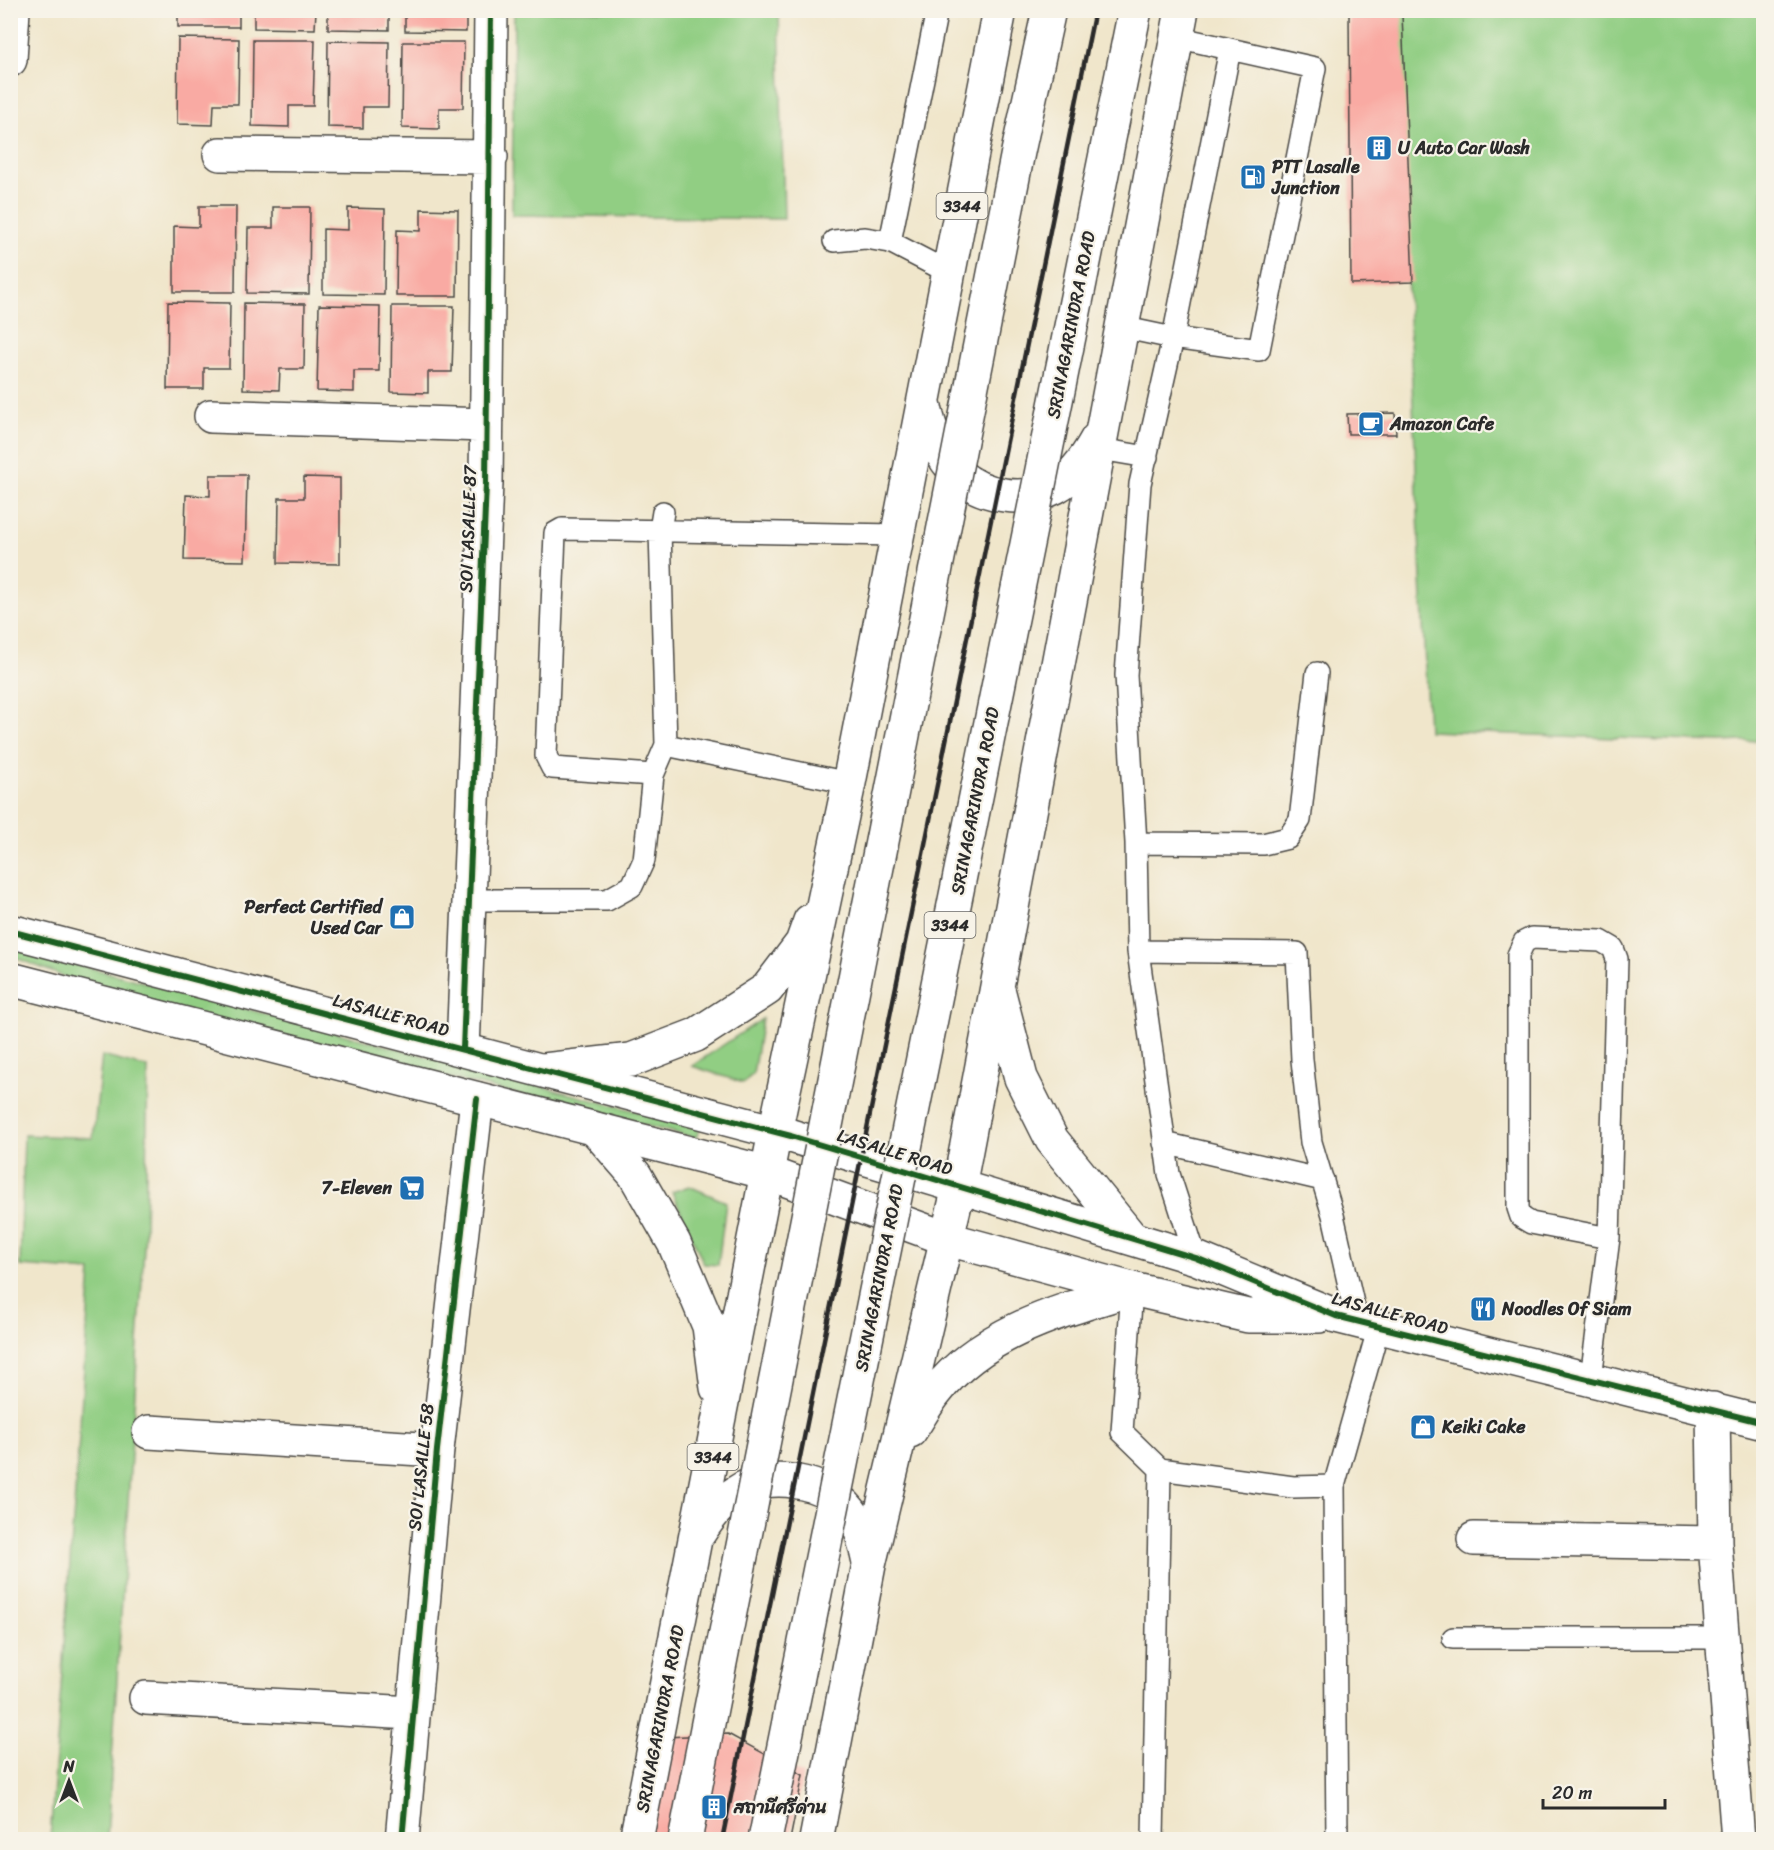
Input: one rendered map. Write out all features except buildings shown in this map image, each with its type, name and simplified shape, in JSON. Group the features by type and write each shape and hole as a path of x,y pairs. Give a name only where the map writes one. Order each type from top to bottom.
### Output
{"main road":[{"path":"10,60 13,10"},
{"name":"SOI LASALLE 87","path":"463,1049 486,483 485,425 490,288 491,10"},
{"name":"SRINAGARINDRA ROAD","path":"636,1839 698,1535 775,1132 834,859 1000,10"},
{"name":"3344","path":"685,1839 1016,164 1049,10"},
{"name":"SRINAGARINDRA ROAD","path":"765,1839 1134,10"},
{"path":"816,1839 869,1565 959,1187 1179,24"},
{"path":"220,154 491,157"},
{"path":"923,401 929,428 941,452 957,473 979,488 1004,496 1030,495 1055,487 1076,471 1102,437"},
{"path":"211,416 485,425"},
{"path":"544,1070 631,1060 696,1035 767,989 802,943 834,859"},
{"name":"LASALLE ROAD","path":"10,931 775,1132 1130,1236 1196,1258 1357,1321 1764,1423"},
{"name":"LASALLE ROAD","path":"10,979 768,1173 948,1239 1132,1289 1248,1316 1357,1321"},
{"path":"997,983 1021,1078 1052,1140 1130,1236"},
{"name":"SOI LASALLE 58","path":"402,1839 436,1450 477,1099"},
{"path":"595,1129 635,1175 674,1243 709,1326 720,1419"},
{"path":"898,1450 937,1391 968,1361 1001,1338 1051,1314 1132,1289"},
{"path":"1713,1409 1715,1543 1738,1839"},
{"path":"149,1432 436,1450"},
{"path":"698,1535 715,1510 738,1491 767,1481 798,1481 827,1491 850,1511 863,1535 869,1565"},
{"path":"1474,1539 1715,1543"},
{"path":"146,1698 412,1713"}],"lane":[{"path":"890,242 937,10"},
{"path":"1121,327 1173,338 1259,350 1315,68 1230,49 1179,24"},
{"path":"1196,1258 1168,1174 1138,951 1136,843 1126,675 1140,484 1173,338 1230,49"},
{"path":"834,241 865,238 890,242 948,272"},
{"path":"1102,437 1147,457"},
{"path":"468,900 607,900 632,886 644,860 653,775 666,745 661,521"},
{"path":"653,775 552,768 546,756 553,537 562,529 661,521 897,536"},
{"path":"1136,843 1263,844 1288,838 1300,820 1317,673"},
{"path":"666,745 849,783"},
{"path":"1591,1378 1609,1238 1617,959 1613,948 1601,941 1532,938 1524,942 1518,955 1518,1208 1521,1217 1531,1223 1609,1238"},
{"path":"1138,951 1297,952 1302,1060 1311,1142 1323,1180 1357,1321 1334,1486 1337,1839"},
{"path":"1164,1143 1323,1180"},
{"path":"1132,1289 1122,1432 1160,1469 1293,1487 1334,1486"},
{"path":"1153,1839 1160,1469"},
{"path":"1452,1638 1722,1638"}],"green space":[{"path":"514,11 779,11 784,219 512,215"},
{"path":"1395,11 1763,11 1763,740 1721,742 1428,731"},
{"path":"10,947 700,1128 696,1138 111,995 11,956"},
{"path":"762,1019 753,1074 743,1083 692,1066"},
{"path":"102,1056 148,1068 145,1232 107,1839 50,1839 91,1271 20,1266 24,1135 93,1138"},
{"path":"689,1186 726,1202 718,1265 704,1264 672,1192"}],"railway":[{"path":"722,1840 1095,10"}],"cycle path":[{"path":"463,1049 486,483 491,10"},
{"path":"10,931 791,1136 1196,1258 1336,1316 1764,1423"},
{"path":"402,1840 437,1450 477,1099"}],"place":[{"name":"U Auto Car Wash","path":"1379,148"},
{"name":"PTT Lasalle Junction","path":"1253,177"},
{"name":"Amazon Cafe","path":"1371,424"},
{"name":"Perfect Certified Used Car","path":"402,917"},
{"name":"7-Eleven","path":"412,1188"},
{"name":"Noodles Of Siam","path":"1483,1309"},
{"name":"Keiki Cake","path":"1423,1427"},
{"name":"สถานีศรีด่าน","path":"714,1807"}]}
